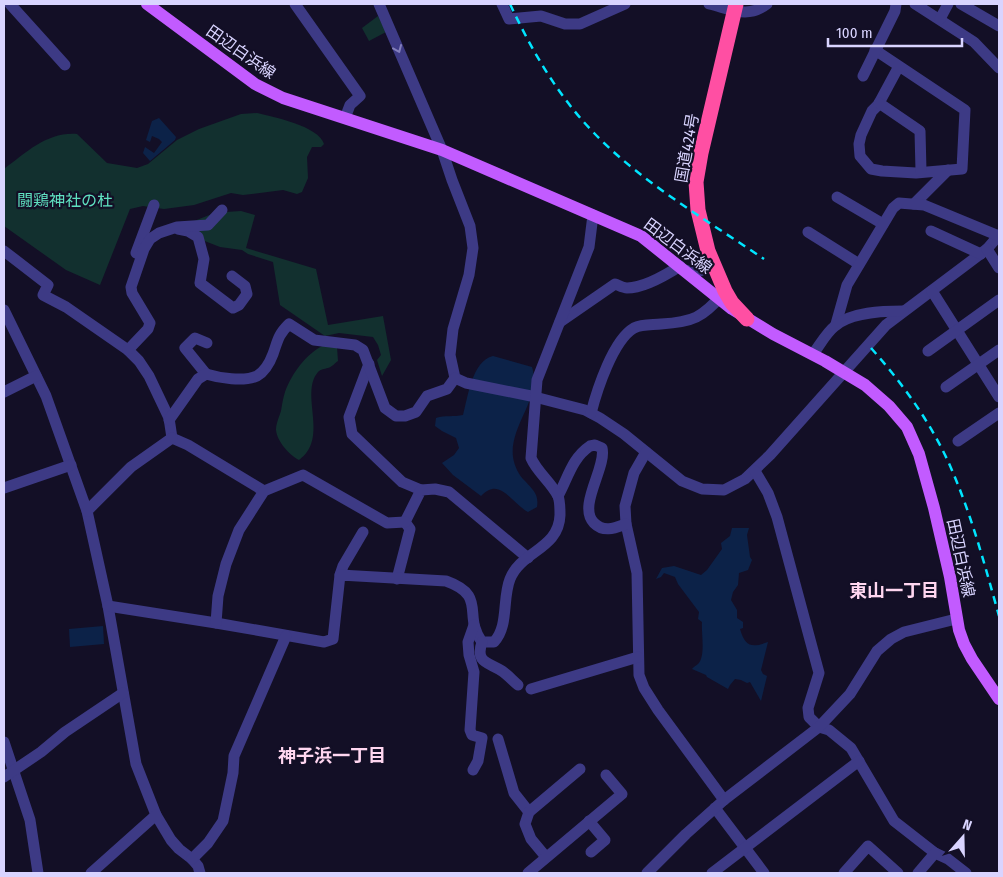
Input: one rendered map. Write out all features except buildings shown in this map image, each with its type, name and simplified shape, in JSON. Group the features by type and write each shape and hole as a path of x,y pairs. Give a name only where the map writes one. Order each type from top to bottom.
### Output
{"highway":[{"name":"国道424号","path":"736,7 701,153 696,182 701,225 722,295 747,319"}],"main road":[{"name":"田辺白浜線","path":"149,4 255,84 283,98 442,150 641,236 682,268 722,295"},
{"name":"田辺白浜線","path":"747,319 813,354 865,385 889,406 907,426 919,454 934,508 950,577 956,618 964,644 999,699"}],"street":[{"path":"10,4 65,65"},
{"path":"295,4 360,96 350,105 345,118"},
{"path":"207,343 195,338 185,348 206,374 226,378 257,376 270,361 278,337 289,324 314,340 355,345 363,350 385,408 396,416 405,416 416,412 426,396 447,389 455,378 450,355 453,330 470,275 473,248 470,226 442,150 379,4"},
{"path":"502,4 509,19 541,16 565,24 580,24 625,4"},
{"path":"709,4 736,7 746,13 755,12 767,4"},
{"path":"863,76 895,11 896,4"},
{"path":"915,4 974,42 999,68"},
{"path":"940,19 948,4"},
{"path":"961,4 999,26"},
{"path":"875,50 899,66 965,110 962,169 921,171 916,173 882,171 871,169 860,156 859,144 861,135 872,111 879,104 899,66"},
{"path":"879,104 920,131 921,171"},
{"path":"914,204 948,170"},
{"path":"837,196 884,224"},
{"path":"455,378 466,383 539,398 588,412 624,434 682,481 702,489 724,490 738,483 755,470 886,325 984,252 999,236 924,205 899,203 893,208 847,285 836,324 813,354"},
{"path":"128,350 148,329 150,323 126,286 127,276 154,205"},
{"path":"132,293 131,287 144,250 150,239 184,226 208,224 222,210"},
{"path":"482,642 494,642 502,630 507,586 512,575 518,566 554,536 560,522 558,496 531,458 537,380 589,247 593,215"},
{"path":"174,229 188,231 198,237 204,259 200,283 233,308 239,305 246,294 245,286 232,276"},
{"path":"931,231 984,252 999,268"},
{"path":"808,232 859,264"},
{"path":"4,251 48,285 43,295 66,307 128,350 139,361 150,376 169,420 172,438"},
{"path":"560,322 615,284 626,288 662,277 682,268 693,272 703,270 709,261 708,251"},
{"path":"932,291 999,397"},
{"path":"588,412 600,380 618,346 628,332 639,326 679,323 696,318 722,295"},
{"path":"928,351 999,300"},
{"path":"4,310 46,396 87,511 108,606 136,764 156,815 171,840 178,849 192,859 198,866 200,873"},
{"path":"836,324 857,315 903,311"},
{"path":"946,387 999,350"},
{"path":"369,364 349,417 352,434 402,482 421,490 435,489 449,492 528,558"},
{"path":"169,420 198,379 206,374"},
{"path":"4,392 36,376"},
{"path":"958,442 999,413"},
{"path":"172,438 188,445 264,491"},
{"path":"87,511 131,467 172,438"},
{"path":"558,496 568,473 580,456 590,446 598,446 602,448 603,455 592,493 589,513 595,524 602,528 610,530 626,524"},
{"path":"646,452 630,483 625,506 626,524 637,573 639,675 644,688 720,804 745,847 764,873"},
{"path":"4,488 71,465"},
{"path":"755,470 768,493 777,517 819,673 808,708 809,716 820,728 829,730 851,748 894,821 935,853 948,859 966,873"},
{"path":"216,623 218,596 229,555 239,530 264,491 303,475 387,523 406,522"},
{"path":"406,522 421,490"},
{"path":"397,579 410,529 406,522"},
{"path":"108,606 324,642 333,639 340,574 363,532"},
{"path":"340,574 446,581 458,586 467,592 471,601 476,634 482,642"},
{"path":"647,873 686,834 720,804 820,728 850,694 877,651 890,639 904,632 956,618"},
{"path":"473,770 478,761 482,738 472,736 470,730 474,672 468,642 474,625"},
{"path":"192,859 208,843 223,821 233,772 234,756 286,636"},
{"path":"482,642 481,658 503,672 518,685"},
{"path":"531,690 638,658"},
{"path":"4,777 41,752 65,732 123,693"},
{"path":"498,739 514,793 529,812"},
{"path":"4,742 30,820 38,873"},
{"path":"712,873 859,761"},
{"path":"546,857 531,839 525,824 529,812 580,769"},
{"path":"528,873 622,794 606,775"},
{"path":"91,873 156,815"},
{"path":"589,821 605,840 591,852"},
{"path":"844,873 868,846 898,873"},
{"path":"918,873 935,853"}],"green space":[{"path":"378,16 386,32 369,41 362,28"},
{"name":"闘鶏神社の杜","path":"257,113 305,127 314,132 324,144 321,147 312,147 307,157 308,178 302,192 297,194 283,190 243,195 231,193 194,205 164,209 143,206 130,209 100,285 66,270 4,226 4,169 38,144 56,136 77,134 107,163 137,168 148,164 177,140 199,129 241,114"},
{"path":"222,210 226,212 241,211 255,215 246,248 316,269 328,325 383,316 391,360 382,376 377,360 381,355 373,337 339,333 325,336 280,305 273,262 248,254 242,250 220,247 174,229"},
{"path":"324,345 337,347 338,361 319,371 313,381 311,392 314,428 312,440 308,451 299,460 281,443 276,425 285,392 292,378 311,353"}],"water":[{"path":"159,118 176,137 175,140 150,161 143,153 145,147 154,153 162,142 152,136 150,142 146,140 152,121"},
{"path":"493,356 532,367 534,378 533,390 513,446 514,463 517,470 533,490 537,499 537,507 528,512 500,490 494,489 481,496 453,475 442,463 454,455 459,448 456,438 435,426 436,418 463,415 476,372 486,359"},
{"path":"732,528 749,528 747,535 752,560 748,570 739,573 738,585 733,592 731,600 737,610 737,618 743,622 743,628 740,629 747,643 758,645 768,642 761,670 767,676 761,701 750,682 747,683 735,679 728,689 706,675 692,669 698,664 702,656 702,622 698,619 699,612 675,577 664,573 656,579 662,568 674,566 701,575 707,570 722,549 721,543 730,536"},
{"path":"103,626 104,644 70,647 69,629"}],"railway":[{"path":"510,4 527,39 557,88 594,133 654,184 764,259"},
{"path":"871,348 916,405 935,436 951,468 972,523 999,616"}],"district":[{"name":"東山一丁目","path":"894,591"},
{"name":"神子浜一丁目","path":"332,756"}]}
